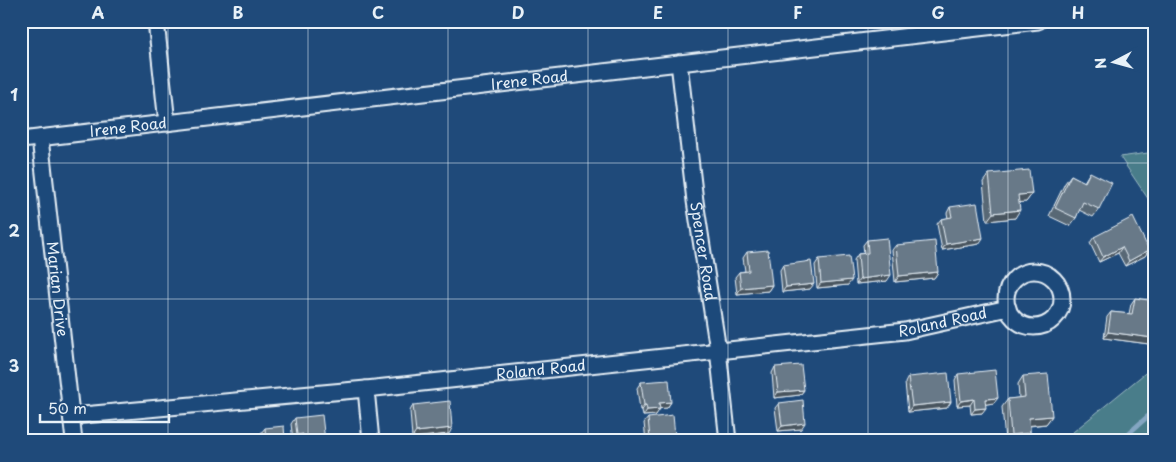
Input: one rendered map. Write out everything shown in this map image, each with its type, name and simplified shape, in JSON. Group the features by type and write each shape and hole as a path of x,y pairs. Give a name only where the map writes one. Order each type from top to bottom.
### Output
{"street":[{"path":"156,21 166,123"},
{"name":"Irene Road","path":"21,140 1038,21"},
{"name":"Spencer Road","path":"679,63 694,201 718,350 728,441"},
{"name":"Marian Drive","path":"40,138 74,441"},
{"name":"Roland Road","path":"72,416 366,389 905,331 1008,308"},
{"path":"366,389 371,441"}],"green space":[{"path":"1155,152 1155,209 1120,157"},
{"path":"1155,365 1155,441 1062,441"}],"building":[{"path":"1029,170 1032,194 1018,195 1020,210 993,213 989,174"},
{"path":"1090,172 1112,183 1099,209 1083,202 1076,218 1055,208 1071,175 1085,182"},
{"path":"977,203 983,238 946,244 941,219 952,217 950,207"},
{"path":"1133,217 1149,250 1129,261 1122,247 1103,257 1094,237"},
{"path":"887,238 891,275 860,279 858,254 868,253 867,240"},
{"path":"935,241 938,272 899,276 896,245"},
{"path":"768,250 772,285 741,288 739,272 749,271 747,252"},
{"path":"849,256 852,280 821,283 819,259"},
{"path":"811,261 814,284 786,287 783,265"},
{"path":"1135,298 1155,301 1153,338 1108,332 1111,312 1132,314"},
{"path":"801,365 804,390 778,392 775,367"},
{"path":"995,370 998,398 985,399 986,408 975,409 974,399 961,401 958,374"},
{"path":"948,373 951,402 912,406 908,377"},
{"path":"1048,374 1052,416 1029,418 1030,433 1011,435 1008,399 1025,397 1023,376"},
{"path":"669,380 671,402 659,403 660,409 647,410 646,405 644,405 641,382"},
{"path":"803,400 805,423 782,426 779,403"},
{"path":"450,401 452,428 416,432 413,405"},
{"path":"322,415 325,441 304,441 303,434 297,435 295,418"},
{"path":"673,415 675,436 650,439 648,418"},
{"path":"284,426 285,441 266,441 265,428"},
{"path":"443,435 444,441 416,441 415,439"}],"waterway":[{"path":"1120,441 1155,410"}]}
